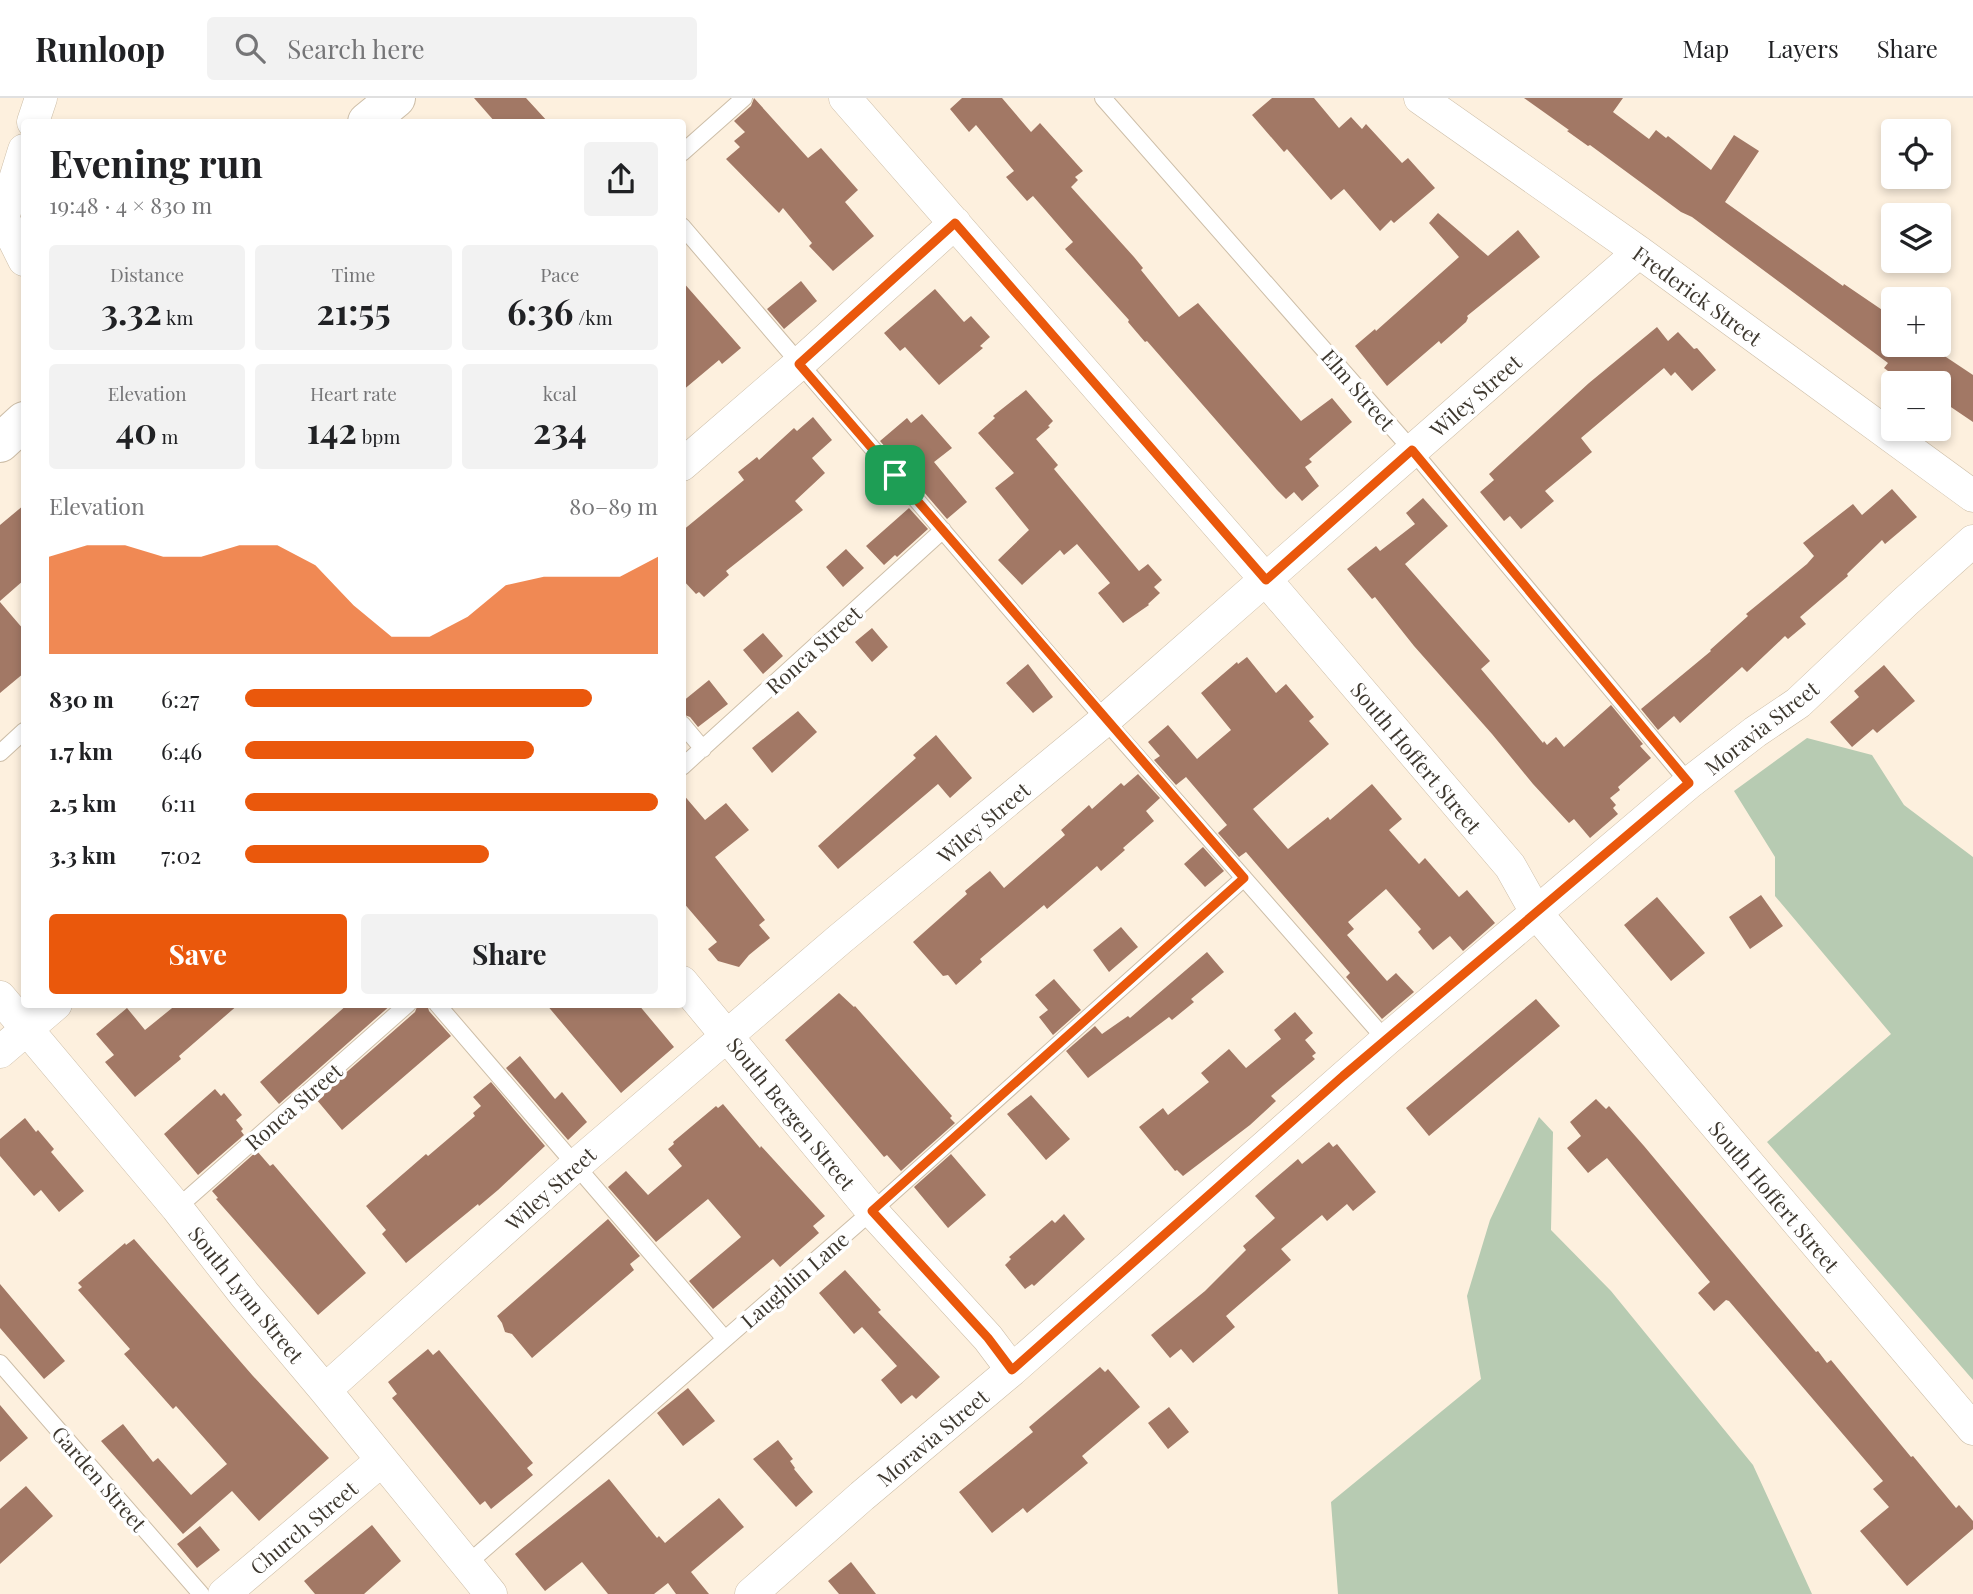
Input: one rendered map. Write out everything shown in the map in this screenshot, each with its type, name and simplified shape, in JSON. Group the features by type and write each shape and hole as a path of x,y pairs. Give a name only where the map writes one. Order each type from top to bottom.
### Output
{"main road":[{"path":"371,119 396,98"},
{"path":"0,443 21,424"}],"street":[{"path":"34,119 41,98"},
{"name":"South Hoffert Street","path":"845,98 1266,580 1510,866 1536,914 1973,1429"},
{"name":"Frederick Street","path":"1420,98 1639,252 1973,496"},
{"path":"21,165 9,224 21,253"},
{"path":"686,462 955,223"},
{"name":"Wiley Street","path":"326,1390 575,1166 1105,720 1639,252"},
{"name":"Moravia Street","path":"751,1594 1012,1370 1386,1040 1689,783 1798,703 1973,541"},
{"name":"South Bergen Street","path":"686,987 872,1211 988,1338 1012,1370"},
{"name":"South Lynn Street","path":"0,997 177,1208 245,1295 326,1390 491,1594"},
{"path":"0,1052 52,1008"},
{"name":"Church Street","path":"224,1594 382,1460"}],"lane":[{"path":"686,149 744,98"},
{"name":"Elm Street","path":"1102,98 1412,450 1689,783"},
{"path":"686,231 1105,720 1386,1040"},
{"name":"Ronca Street","path":"686,764 943,530"},
{"path":"686,729 703,749"},
{"path":"0,753 21,735"},
{"name":"Laughlin Lane","path":"466,1566 872,1211 1244,878"},
{"name":"Ronca Street","path":"177,1208 403,1008"},
{"path":"440,1008 725,1339"},
{"name":"Garden Street","path":"0,1363 201,1594"}],"green space":[{"path":"1807,738 1872,755 1904,805 1973,857 1973,1380 1767,1142 1891,1034 1775,896 1775,857 1734,791"},
{"path":"1539,1117 1553,1132 1551,1230 1611,1291 1753,1465 1812,1594 1338,1594 1331,1502 1481,1379 1467,1296 1490,1220"}],"building":[{"path":"474,98 526,98 545,119 492,119"},
{"path":"754,98 808,158 821,148 858,190 845,202 874,236 833,271 809,246 812,243 783,208 779,213 726,159 740,147 734,141 745,132 734,121 751,106"},
{"path":"962,98 1002,98 1031,132 1040,123 1083,171 1075,177 1078,180 1071,187 1134,257 1143,268 1141,270 1179,317 1198,303 1301,421 1332,398 1352,422 1309,459 1312,462 1305,467 1319,486 1302,501 1294,492 1286,499 1277,490 1065,249 1073,242 1033,196 1027,201 1006,177 1014,171 976,125 969,132 950,109"},
{"path":"1272,98 1314,98 1339,128 1351,117 1362,129 1366,124 1402,163 1408,158 1435,188 1394,223 1391,220 1380,231 1344,189 1331,200 1287,149 1284,152 1252,115"},
{"path":"1524,98 1623,98 1613,112 1649,139 1656,130 1666,138 1668,136 1711,170 1734,135 1759,151 1725,202 1843,286 1844,284 1881,309 1881,357 1946,357 1973,375 1973,422 1951,407 1951,371 1888,371 1884,368 1888,363 1692,217 1681,212 1567,131 1569,130"},
{"path":"1438,213 1488,256 1518,230 1540,257 1467,316 1466,322 1441,344 1439,341 1387,386 1355,346 1375,329 1376,331 1459,257 1429,223"},
{"path":"801,281 817,301 784,329 767,309"},
{"path":"686,286 741,348 722,364 719,360 686,388"},
{"path":"935,289 964,322 971,316 990,337 980,346 983,348 939,385 905,347 900,351 884,333"},
{"path":"1657,327 1668,341 1678,332 1694,349 1697,348 1716,370 1692,391 1675,372 1671,376 1664,368 1581,438 1592,452 1545,491 1554,501 1521,529 1510,516 1504,521 1480,492 1494,480 1489,474 1589,383"},
{"path":"1026,390 1053,421 1036,439 1058,465 1054,469 1139,571 1148,564 1162,580 1154,587 1160,593 1149,605 1123,623 1098,593 1110,583 1077,544 1064,555 1060,550 1022,585 998,560 1029,530 995,488 1014,473 978,433 995,418 993,416"},
{"path":"922,414 952,448 934,462 967,502 947,519 880,441 907,418 911,423"},
{"path":"813,417 832,440 812,458 825,473 795,501 803,510 726,571 729,575 704,597 699,592 696,594 686,583 686,528 744,480 738,472 757,457 759,460 794,428 797,431"},
{"path":"1892,489 1917,517 1885,544 1882,540 1847,574 1848,576 1800,617 1806,624 1788,639 1785,636 1747,672 1742,667 1680,723 1674,716 1658,730 1641,709 1711,651 1748,616 1746,614 1807,564 1814,556 1803,543 1853,504 1862,515"},
{"path":"1423,498 1448,526 1405,564 1490,661 1481,669 1543,743 1544,741 1547,745 1556,737 1564,747 1611,705 1651,758 1618,787 1620,790 1610,798 1616,805 1613,808 1618,814 1590,838 1574,819 1569,823 1533,784 1375,597 1372,599 1347,569 1376,546 1380,551 1415,524 1406,513"},
{"path":"21,508 21,583 0,601 0,525"},
{"path":"909,508 928,529 884,565 866,546"},
{"path":"846,549 864,568 843,587 826,567"},
{"path":"0,602 21,626 21,676 0,693"},
{"path":"872,628 888,647 872,662 855,642"},
{"path":"763,633 783,656 763,674 743,650"},
{"path":"1247,657 1276,693 1286,684 1314,717 1309,721 1329,744 1253,809 1288,849 1328,817 1330,820 1372,784 1402,819 1389,830 1419,864 1425,858 1459,897 1467,890 1495,923 1463,951 1450,936 1433,950 1418,932 1421,929 1386,889 1348,922 1354,929 1347,935 1387,981 1396,973 1414,992 1382,1019 1346,977 1350,973 1246,852 1239,857 1218,833 1227,825 1186,777 1176,785 1154,760 1160,756 1148,742 1168,725 1197,759 1231,730 1201,693 1237,662 1238,664"},
{"path":"1028,664 1053,697 1033,713 1006,683"},
{"path":"1884,665 1915,701 1877,733 1873,729 1852,747 1830,722 1859,697 1854,691"},
{"path":"709,680 728,704 698,727 686,716 686,699"},
{"path":"798,711 817,732 772,773 752,748"},
{"path":"936,735 972,778 950,798 938,784 838,869 818,846 916,758 913,755"},
{"path":"1138,774 1160,798 1146,811 1154,821 1101,871 1097,866 1047,909 1044,905 980,959 982,962 956,985 948,975 943,976 913,942 967,894 965,891 990,871 1004,888 1065,835 1061,830 1089,805 1092,809 1121,783 1124,786"},
{"path":"686,798 705,820 726,803 749,830 715,857 765,920 759,925 770,938 739,967 718,961 708,949 717,942 686,906"},
{"path":"1203,847 1224,871 1205,887 1184,864"},
{"path":"1761,895 1783,926 1750,949 1729,917"},
{"path":"1657,897 1705,953 1671,981 1624,925"},
{"path":"1121,927 1138,947 1109,972 1093,950"},
{"path":"1207,952 1224,972 1191,999 1194,1002 1172,1020 1169,1017 1088,1078 1066,1051 1095,1026 1102,1034 1128,1016 1130,1018"},
{"path":"1054,979 1081,1010 1053,1035 1039,1017 1048,1010 1035,995"},
{"path":"839,993 855,1006 952,1116 950,1118 955,1123 901,1171 887,1155 884,1157 785,1040"},
{"path":"1536,999 1560,1026 1429,1136 1406,1108"},
{"path":"127,1008 145,1030 172,1008 234,1008 179,1056 181,1059 135,1097 105,1062 114,1055 96,1034"},
{"path":"343,1008 387,1008 279,1104 260,1082"},
{"path":"416,1008 428,1008 451,1036 342,1130 316,1099"},
{"path":"549,1008 641,1008 674,1047 621,1093"},
{"path":"1295,1012 1313,1033 1305,1040 1316,1053 1312,1056 1315,1059 1271,1096 1276,1101 1250,1125 1183,1176 1175,1171 1139,1127 1163,1108 1168,1115 1209,1082 1201,1073 1229,1049 1246,1068 1281,1039 1274,1030"},
{"path":"520,1056 555,1099 562,1092 587,1122 568,1140 506,1068"},
{"path":"491,1082 545,1146 479,1206 478,1204 406,1263 382,1234 386,1230 366,1206 475,1116 473,1113 481,1106 473,1097"},
{"path":"215,1089 221,1096 224,1093 242,1115 236,1120 244,1135 198,1175 164,1134"},
{"path":"1031,1095 1070,1139 1046,1160 1007,1114"},
{"path":"1596,1099 1606,1109 1609,1106 1816,1352 1818,1351 1827,1363 1831,1360 1911,1457 1913,1456 1956,1508 1959,1505 1973,1521 1973,1529 1907,1586 1860,1531 1889,1507 1873,1489 1883,1481 1729,1301 1726,1300 1714,1311 1698,1293 1710,1282 1607,1158 1588,1173 1567,1148 1581,1136 1570,1122"},
{"path":"723,1104 760,1148 761,1146 825,1216 813,1226 819,1233 780,1267 773,1259 713,1309 689,1281 741,1237 708,1199 656,1242 608,1187 626,1171 648,1195 682,1166 668,1149 673,1142 716,1106 718,1108"},
{"path":"25,1118 54,1149 51,1152 84,1191 59,1212 41,1190 34,1196 0,1156 0,1139"},
{"path":"1329,1142 1333,1147 1337,1144 1376,1192 1353,1211 1347,1204 1327,1221 1322,1215 1281,1249 1291,1260 1226,1316 1235,1327 1193,1363 1181,1349 1170,1358 1151,1335 1205,1291 1246,1250 1243,1246 1275,1218 1255,1196 1298,1159 1302,1164"},
{"path":"257,1151 270,1166 273,1164 366,1273 318,1315 216,1199 218,1198 212,1191"},
{"path":"951,1154 986,1195 948,1228 914,1187"},
{"path":"1064,1214 1085,1239 1034,1286 1032,1284 1025,1289 1005,1265 1011,1259 1009,1257 1052,1220 1055,1223"},
{"path":"608,1219 640,1256 630,1264 634,1270 532,1358 512,1334 505,1332 497,1316"},
{"path":"134,1239 253,1376 329,1458 259,1521 232,1491 183,1534 101,1441 123,1424 153,1462 158,1458 191,1495 227,1464 176,1406 173,1409 124,1354 130,1349 78,1290 82,1287 78,1283 125,1243 126,1245"},
{"path":"845,1270 881,1310 878,1312 940,1377 916,1399 912,1395 901,1404 881,1380 897,1366 862,1327 854,1334 819,1293"},
{"path":"0,1284 65,1361 44,1379 0,1328"},
{"path":"428,1349 433,1355 439,1350 533,1463 527,1468 533,1475 491,1509 485,1501 480,1505 392,1398 397,1394 388,1382"},
{"path":"1100,1367 1105,1372 1108,1369 1140,1407 1082,1456 1088,1463 1027,1513 1023,1508 992,1533 959,1492 1033,1432 1029,1427"},
{"path":"688,1388 715,1421 683,1446 657,1413"},
{"path":"0,1405 28,1438 0,1462"},
{"path":"1169,1407 1189,1432 1168,1449 1148,1423"},
{"path":"778,1440 793,1459 790,1461 794,1469 813,1492 796,1507 753,1459"},
{"path":"609,1479 657,1538 659,1536 665,1543 719,1498 744,1527 691,1572 709,1594 676,1594 668,1583 654,1594 608,1594 582,1562 545,1591 515,1554"},
{"path":"26,1486 53,1516 0,1564 0,1509"},
{"path":"372,1525 401,1561 364,1594 315,1594 304,1581"},
{"path":"200,1526 220,1550 197,1568 177,1544"},
{"path":"851,1562 876,1594 839,1594 828,1581"}],"route":[{"path":"955,223 1266,580 1412,450 1689,783 1343,1076 1012,1370 988,1338 872,1211 1244,878 895,475 799,364 955,223"}]}
